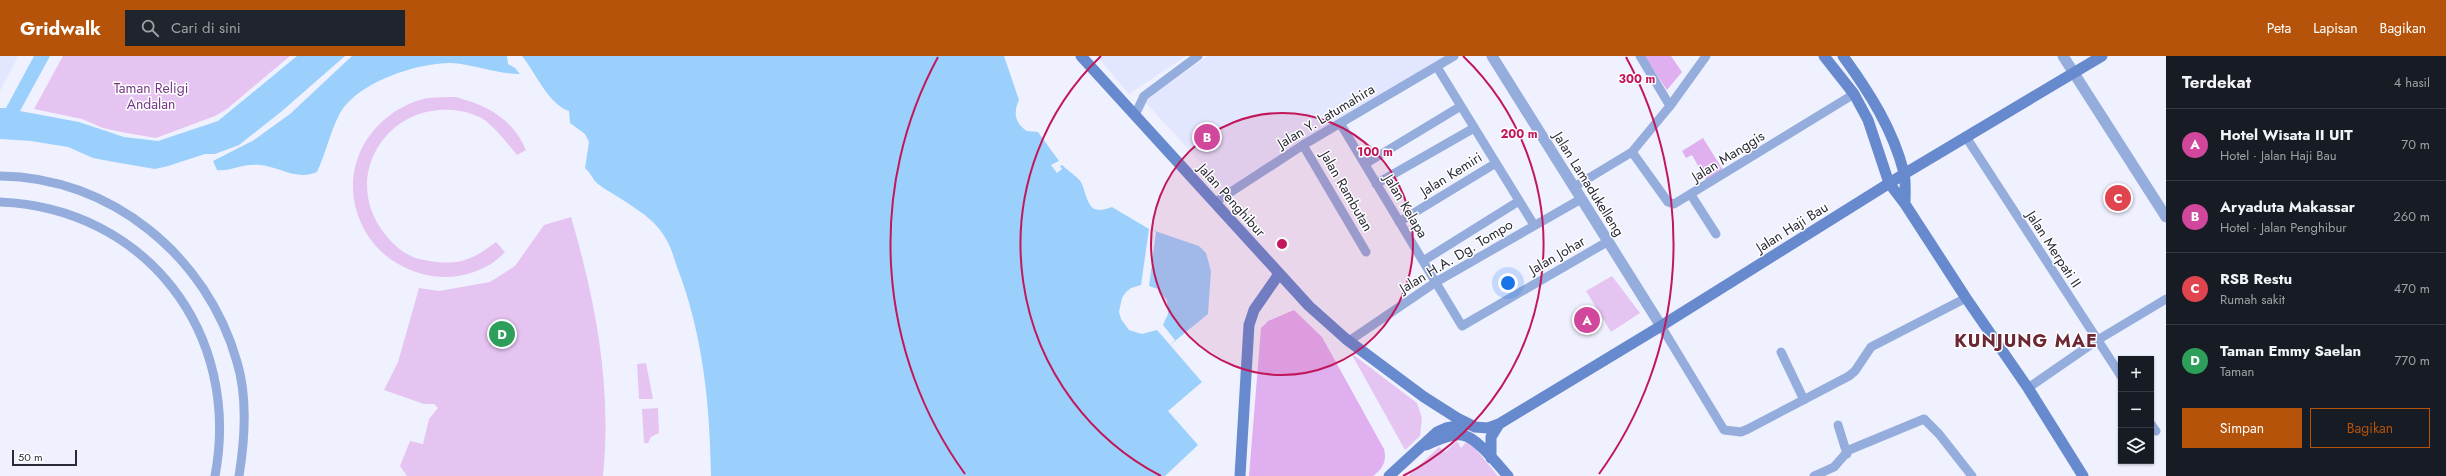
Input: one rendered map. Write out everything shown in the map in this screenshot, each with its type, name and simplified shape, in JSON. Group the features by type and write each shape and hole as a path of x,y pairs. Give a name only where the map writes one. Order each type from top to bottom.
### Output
{"main road":[{"name":"Jalan Penghibur","path":"1081,56 1309,306 1349,341 1424,396 1468,424"},
{"path":"1824,56 1854,94 1868,120 1889,183 1905,204 1966,298 2028,388 2083,476"},
{"path":"1843,56 1877,105 1887,127 1904,174 1905,204"},
{"name":"Jalan Haji Bau","path":"1468,424 1482,428 1498,424 1661,326 1889,183 2075,74 2102,56"},
{"path":"1240,476 1249,325 1254,310 1279,274"},
{"path":"1389,476 1426,445 1438,432 1446,428 1468,424"},
{"path":"1491,458 1491,437 1498,424"},
{"path":"1426,445 1451,435 1462,434 1470,438 1508,476"}],"street":[{"path":"1135,115 1144,96 1198,56"},
{"name":"Jalan Y. Latumahira","path":"1214,203 1303,145 1454,56"},
{"name":"Jalan Lamadukelleng","path":"1492,56 1607,242 1661,326"},
{"path":"1640,56 1670,106"},
{"path":"1574,187 1632,152 1670,106 1706,56"},
{"path":"2062,56 2166,217"},
{"path":"1437,66 1534,225"},
{"name":"Jalan Manggis","path":"1632,152 1668,202 1674,204 1854,94"},
{"path":"1365,164 1461,106"},
{"name":"Jalan Kelapa","path":"1340,123 1436,282"},
{"path":"1376,184 1474,128"},
{"name":"Jalan Merpati II","path":"1966,137 2096,341 2118,372"},
{"name":"Jalan Rambutan","path":"1303,145 1366,252"},
{"name":"Jalan Kemiri","path":"1399,222 1496,163"},
{"path":"0,176 29,178 63,184 108,202 147,227 188,266 218,313 238,363 243,394 244,425 239,476"},
{"path":"1691,195 1716,234"},
{"name":"Jalan H.A. Dg. Tompo","path":"1349,341 1436,282 1581,199"},
{"path":"1423,261 1519,201"},
{"path":"0,202 49,208 81,218 135,249 171,285 199,329 215,379 220,428 215,476"},
{"name":"Jalan Johar","path":"1436,282 1462,326 1607,242"},
{"path":"1661,326 1724,430 1740,432 1853,374 1871,347 1966,298"},
{"path":"2028,388 2096,341 2166,299"},
{"path":"1781,352 1804,400"},
{"path":"1814,476 1834,467 1849,450 1920,419 1927,420 1972,476"},
{"path":"1838,426 1847,454"}],"shaded area":[{"path":"0,56 18,56 0,91"},
{"path":"1097,56 1186,56 1129,94"},
{"path":"1208,56 1447,56 1226,190 1144,101"},
{"path":"1644,56 1671,56 1682,72 1667,90"},
{"path":"1703,138 1723,170 1706,180 1692,155 1686,158 1682,151"},
{"path":"1294,310 1322,337 1384,449 1385,457 1382,468 1373,476 1249,476 1261,328 1268,321"}],"green space":[{"name":"Taman Religi Andalan","path":"63,56 290,56 227,109 215,116 156,138 103,128 82,119 34,109"},
{"path":"435,97 456,97 489,109 498,115 514,129 526,150 517,155 486,121 474,115 452,110 428,112 407,120 389,133 376,150 369,170 367,191 372,213 385,234 397,247 418,259 445,263 462,261 487,249 496,242 505,252 484,268 459,276 442,277 412,271 388,257 369,238 358,214 353,188 356,162 369,137 390,115 418,100"},
{"path":"571,217 588,281 600,345 605,410 603,476 407,476 400,466 410,441 423,444 429,419 438,408 434,404 424,404 384,390 398,362 419,288 439,291 490,282 515,266 544,225"},
{"path":"1612,276 1640,313 1611,332 1586,291"},
{"path":"1351,353 1417,403 1422,418 1420,436 1405,450"},
{"path":"646,363 653,399 639,399 637,364"},
{"path":"658,408 659,433 651,437 648,443 644,443 642,409"},
{"path":"1468,440 1498,476 1408,476 1439,447 1445,452 1457,441 1461,448"}],"water":[{"path":"34,56 50,56 20,111 79,122 124,137 158,141 218,121 297,56 345,56 282,111 239,145 215,154 205,154 155,169 93,158 68,147 31,141 0,139 0,108 6,108"},
{"path":"352,56 507,56 508,64 515,68 520,74 511,74 468,65 450,63 421,66 389,76 360,92 340,113 317,172 302,175 288,173 260,165 217,170 213,161 254,140 290,114"},
{"path":"522,56 1004,56 1019,100 1016,109 1016,117 1020,125 1027,131 1038,132 1059,161 1051,165 1057,173 1062,169 1060,166 1062,165 1076,177 1082,184 1088,202 1094,208 1098,210 1112,207 1149,229 1199,246 1206,253 1211,271 1208,314 1170,345 1202,382 1168,411 1198,445 1165,476 711,476 707,396 699,344 686,292 669,245 653,222 635,208 598,184 588,172 585,168 589,142 585,134 570,123 569,111 555,102 549,95"}],"pier":[{"path":"1149,229 1156,232 1149,286 1158,289 1167,300 1168,314 1163,325 1175,340 1170,345 1157,330 1142,334 1129,330 1121,319 1119,312 1122,298 1126,292 1131,288 1141,285"}],"place":[{"name":"Aryaduta Makassar","path":"1207,137"},
{"name":"RSB Restu","path":"2118,198"},
{"name":"Hotel Wisata II UIT","path":"1587,320"},
{"name":"Taman Emmy Saelan","path":"502,334"}],"district":[{"name":"KUNJUNG MAE","path":"2026,341"}]}
